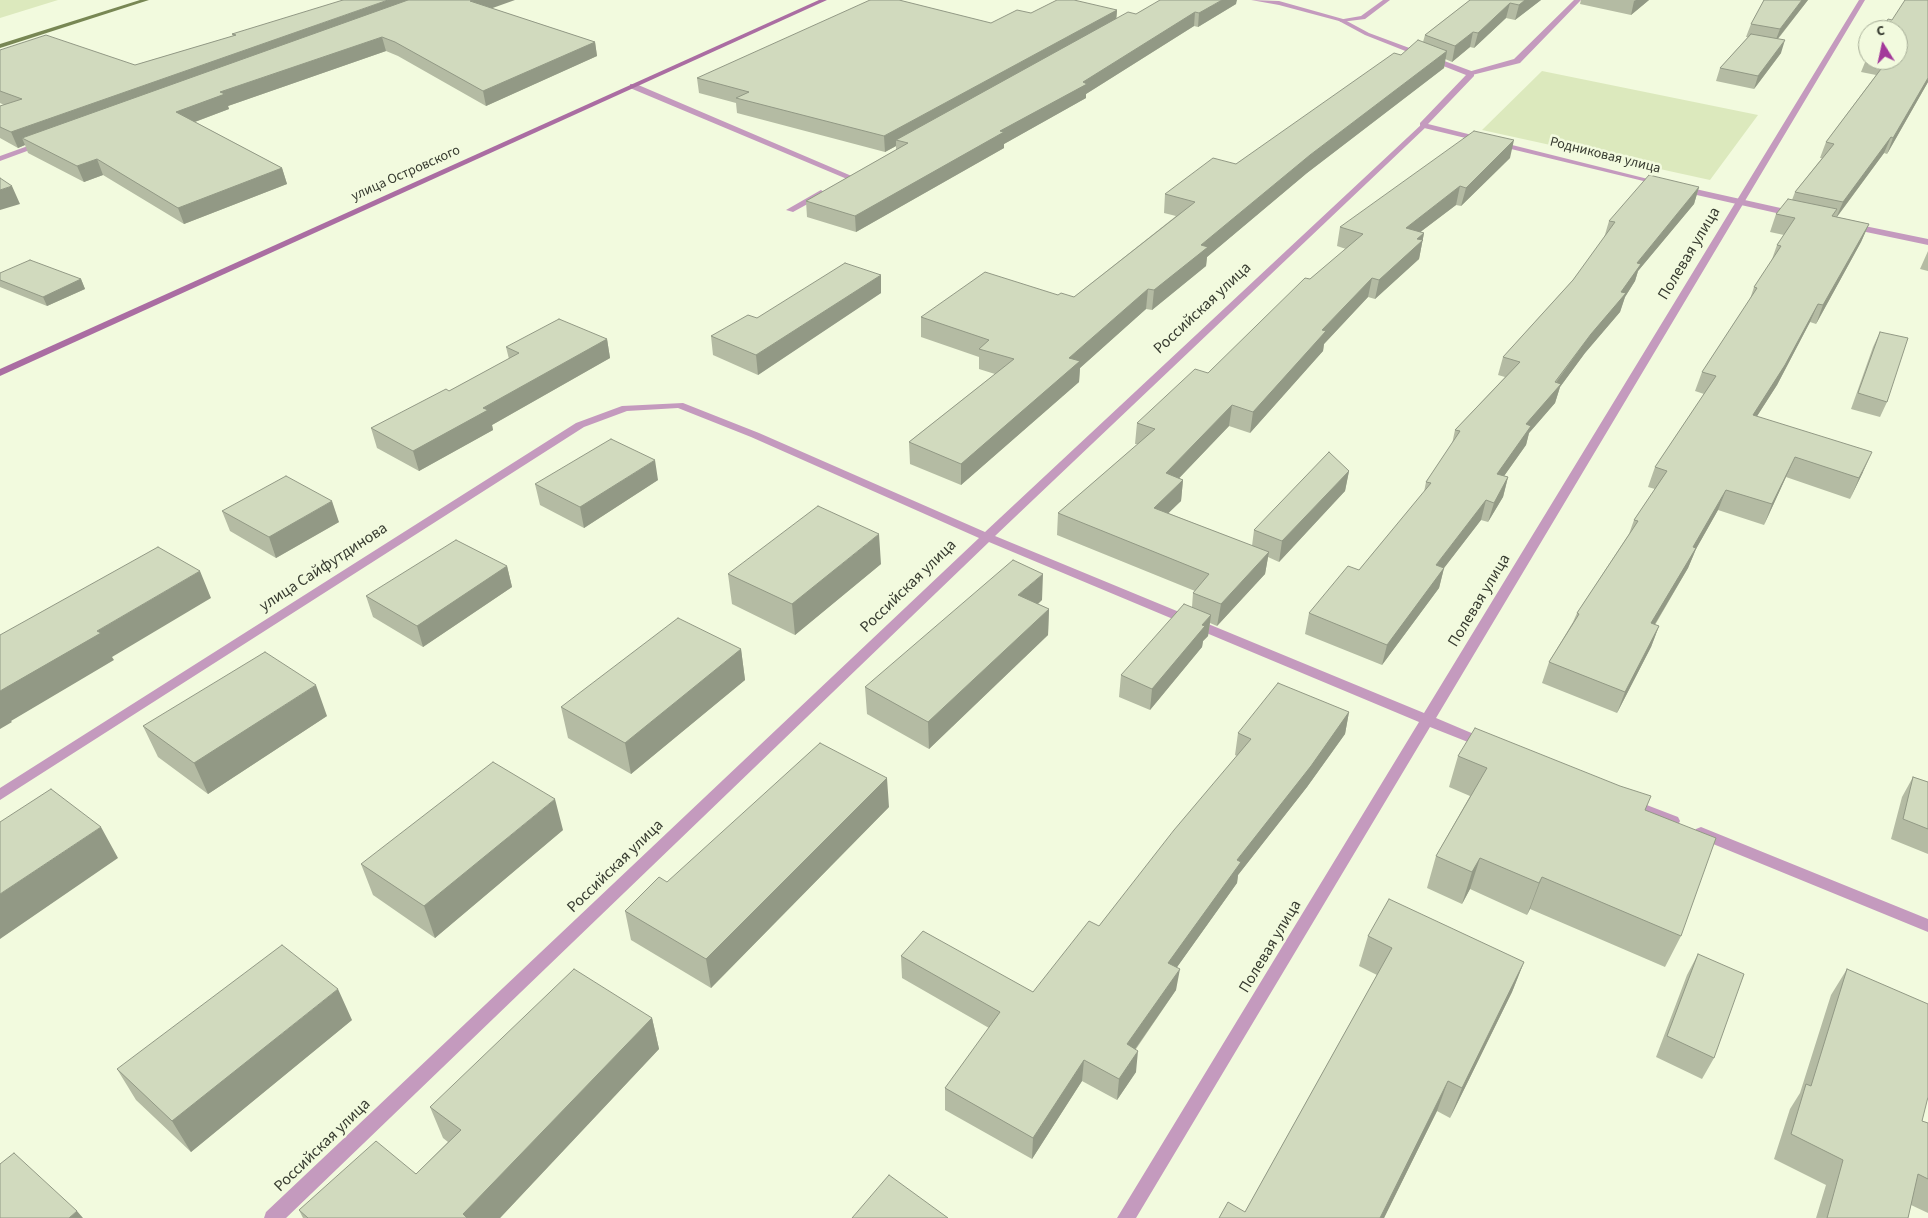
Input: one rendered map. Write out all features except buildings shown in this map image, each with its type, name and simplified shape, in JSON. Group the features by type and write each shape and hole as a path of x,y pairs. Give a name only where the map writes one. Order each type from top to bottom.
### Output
{"main road":[{"name":"улица Островского","path":"0,373 824,0"}],"street":[{"path":"1254,0 1279,3 1341,20 1367,34 1471,74 1517,62 1578,0"},
{"path":"1341,20 1363,18 1387,0"},
{"name":"Полевая улица","path":"1126,1218 1862,0"},
{"name":"Российская улица","path":"273,1218 987,537 1423,125 1471,74"},
{"path":"633,86 850,177"},
{"name":"Родниковая улица","path":"1423,125 1740,203 1806,216"},
{"path":"0,159 47,142"},
{"path":"842,182 859,172"},
{"path":"790,210 833,186"},
{"path":"1843,224 1928,242"},
{"name":"улица Сайфутдинова","path":"0,795 580,425 626,408 680,405 755,435 987,537"},
{"path":"987,537 1491,746"},
{"path":"1618,799 1928,926"}],"green space":[{"path":"0,0 58,0 0,18"},
{"path":"1542,71 1758,115 1710,180 1482,130"}],"waterway":[{"path":"0,46 146,0"}]}
